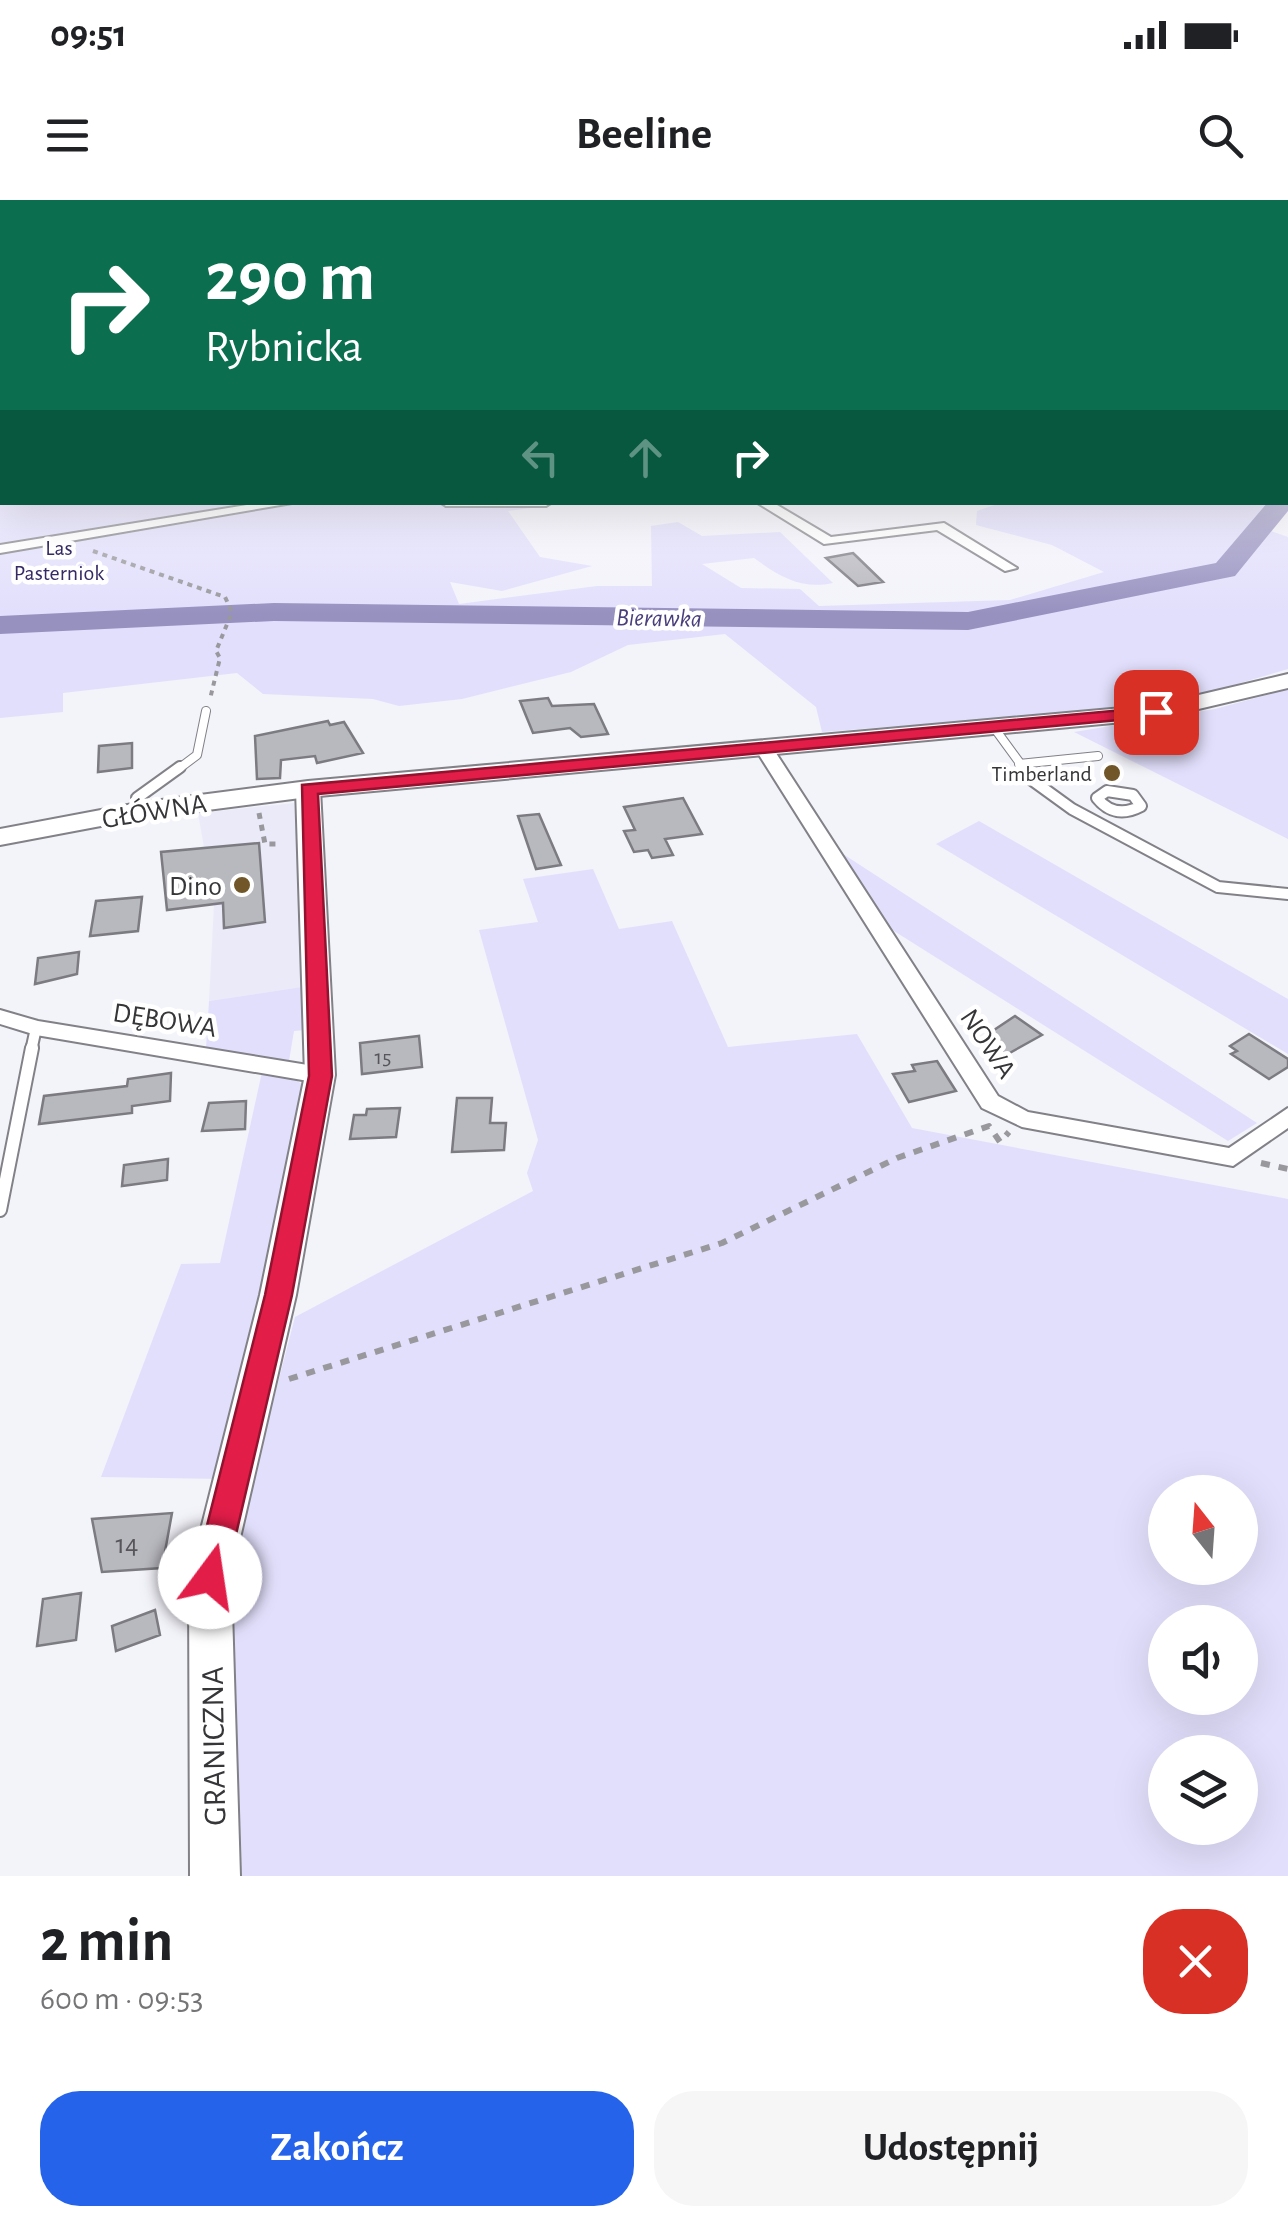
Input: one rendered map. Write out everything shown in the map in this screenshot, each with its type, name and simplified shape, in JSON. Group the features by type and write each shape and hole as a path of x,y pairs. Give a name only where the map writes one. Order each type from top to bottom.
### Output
{"main road":[{"name":"GŁÓWNA","path":"0,838 138,810 308,789 996,730 1156,712 1288,680"}],"street":[{"path":"0,549 274,505"},
{"path":"767,505 829,541 939,526 1010,568"},
{"name":"NOWA","path":"765,750 990,1102 1022,1119 1234,1156 1288,1116"},
{"name":"GRANICZNA","path":"216,1876 210,1577 278,1295 320,1076 308,789"},
{"name":"DĘBOWA","path":"0,1017 36,1028 320,1076"}],"lane":[{"path":"138,810 138,798 198,755 206,711"},
{"path":"996,730 1042,789 1087,817 1218,887 1288,894"},
{"path":"1020,764 1098,756"},
{"path":"1087,817 1105,808"},
{"path":"0,1210 36,1028"}],"path":[{"path":"54,541 225,598 231,615 216,650 220,658 206,711"},
{"path":"256,796 262,839 265,844 278,844"},
{"path":"256,1390 722,1243 897,1158 990,1126 1000,1142 1022,1119"}],"shaded area":[{"path":"294,803 308,986 209,1001 214,905 198,813"}],"green space":[{"name":"Las Pasterniok","path":"0,505 554,505 508,511 540,557 592,566 502,591 450,582 459,604 597,586 652,586 651,526 678,522 702,536 780,532 833,583 811,585 791,580 754,558 702,564 741,588 800,589 819,606 1010,600 1104,572 1052,545 976,525 977,511 994,505 1270,505 1254,525 1288,537 1288,669 1193,697 1096,711 822,732 816,707 725,634 628,645 571,672 462,699 399,706 373,699 263,694 237,673 63,693 63,712 0,718 0,628 19,627 0,625"},
{"path":"1288,689 1288,839 1074,732 1215,709"},
{"path":"979,821 1288,999 1288,1054 936,844"},
{"path":"840,852 1257,1123 1228,1141 886,926"},
{"path":"593,869 619,929 672,921 728,1047 857,1034 912,1128 1288,1199 1288,1876 236,1876 229,1572 295,1317 533,1191 527,1173 538,1140 479,930 538,922 523,879"},
{"path":"308,986 306,1030 294,1031 289,1061 206,1048 209,1001"},
{"path":"262,1072 293,1078 303,1085 222,1479 101,1477 181,1264 220,1263"}],"building":[{"path":"853,553 883,582 858,586 826,558"},
{"path":"548,698 552,706 594,704 608,734 581,737 570,728 533,733 520,701"},
{"path":"328,721 330,725 344,722 363,753 317,763 315,756 281,760 280,778 257,779 255,736"},
{"path":"132,743 132,768 98,772 99,746"},
{"path":"683,798 702,834 665,839 673,855 652,858 648,850 634,852 624,831 635,830 624,807"},
{"path":"539,814 561,865 536,869 518,816"},
{"path":"259,843 265,922 224,928 223,903 167,910 161,852"},
{"path":"142,897 138,931 90,936 96,901"},
{"path":"79,952 77,974 35,984 38,958"},
{"path":"1015,1016 1042,1035 1006,1055 982,1038"},
{"path":"1249,1034 1288,1059 1288,1067 1269,1079 1231,1054 1237,1051 1230,1046"},
{"path":"419,1036 422,1067 362,1074 360,1043"},
{"path":"937,1061 956,1091 909,1102 893,1074 915,1071 912,1065"},
{"path":"171,1073 170,1101 132,1106 132,1113 39,1124 44,1096 127,1086 128,1079"},
{"path":"457,1098 492,1098 490,1123 506,1123 504,1150 452,1152"},
{"path":"246,1101 245,1129 202,1131 209,1103"},
{"path":"400,1108 396,1137 350,1139 354,1115 366,1115 367,1109"},
{"path":"168,1159 167,1180 122,1186 124,1165"},
{"path":"172,1513 162,1568 102,1572 92,1519"},
{"path":"81,1593 76,1640 37,1646 43,1599"},
{"path":"155,1610 160,1635 116,1651 112,1626"}],"waterway":[{"name":"Bierawka","path":"0,625 274,612 968,621 1225,570 1279,505"}],"place":[{"name":"Timberland","path":"1112,773"},
{"name":"Dino","path":"242,885"}],"route":[{"path":"210,1577 278,1295 320,1076 308,789 996,730 1156,712"}]}
